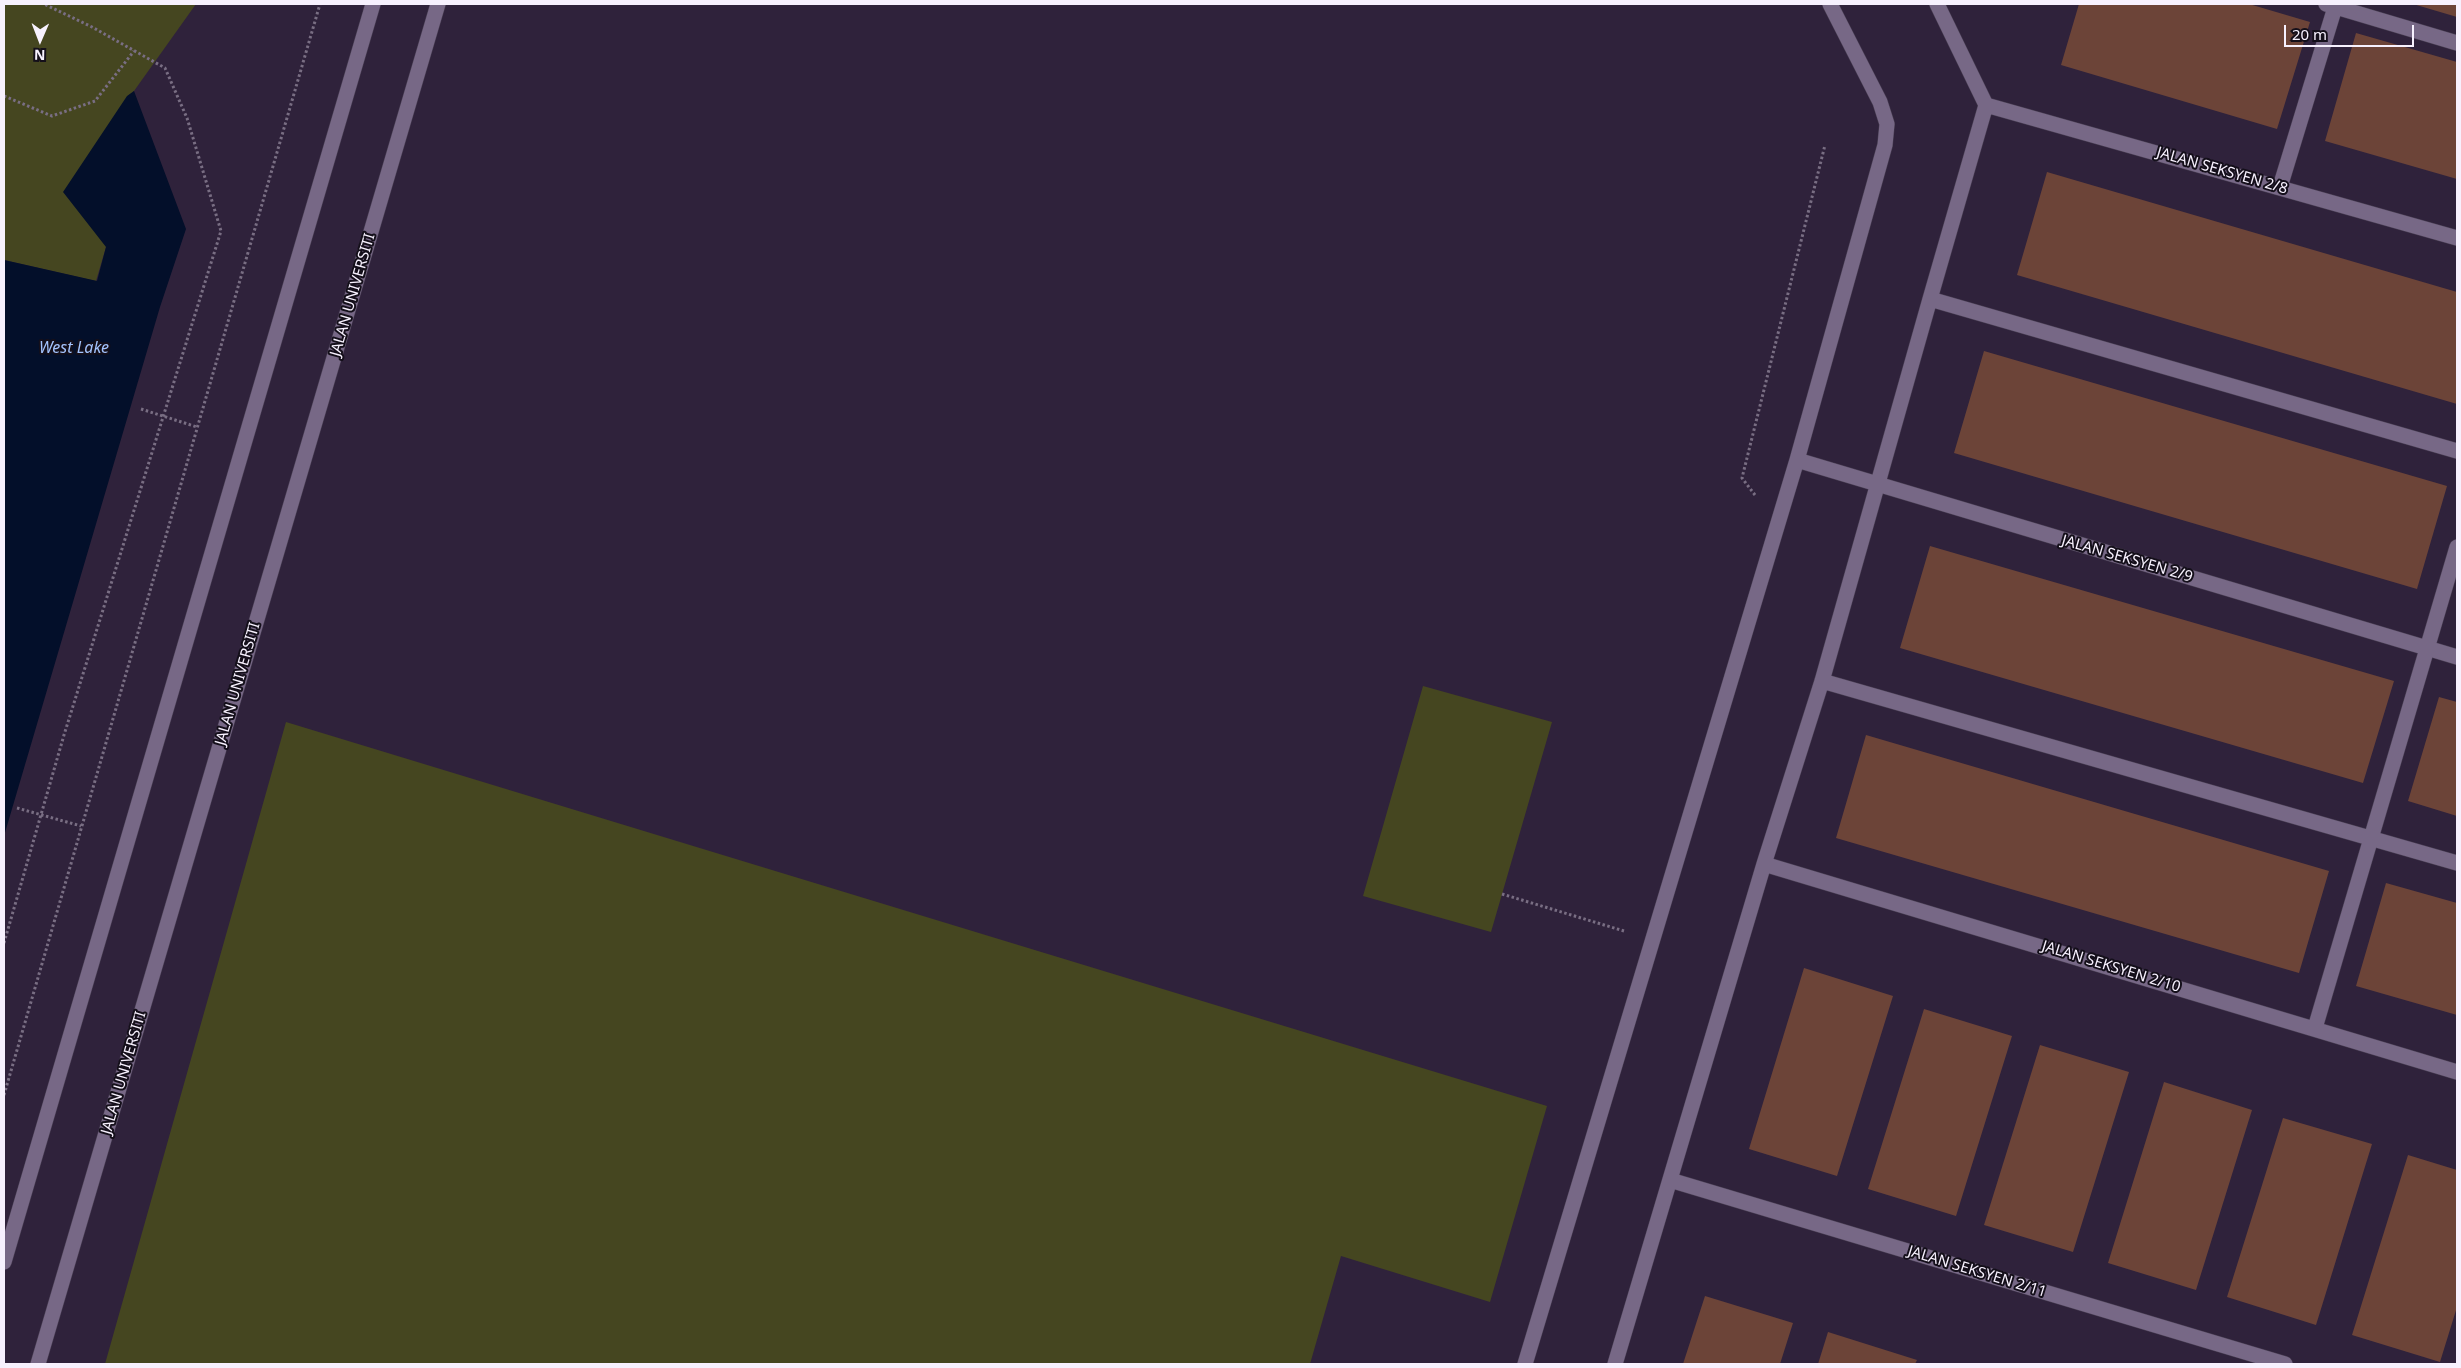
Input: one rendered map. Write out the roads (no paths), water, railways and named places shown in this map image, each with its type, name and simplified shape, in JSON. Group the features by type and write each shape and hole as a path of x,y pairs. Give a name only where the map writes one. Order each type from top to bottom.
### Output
{"street":[{"path":"4,1262 373,4"},
{"name":"JALAN UNIVERSITI","path":"38,1364 438,4"},
{"path":"1525,1364 1797,460 1885,145 1887,124 1880,102 1830,4"},
{"path":"1615,1364 1764,864 1822,681 1986,105 1937,4"},
{"path":"2280,187 2332,5 2457,42"},
{"name":"JALAN SEKSYEN 2/8","path":"1986,105 2457,238"},
{"path":"1930,298 2457,451"},
{"name":"JALAN SEKSYEN 2/9","path":"1797,460 2457,657"},
{"path":"2315,1028 2373,839 2457,547"},
{"path":"1822,681 2457,863"},
{"name":"JALAN SEKSYEN 2/10","path":"1764,864 2457,1072"},
{"name":"JALAN SEKSYEN 2/11","path":"1670,1180 2285,1364"}],"water":[{"name":"West Lake","path":"134,91 186,229 160,307 4,836 4,260 97,281 106,247 63,192 127,96"}]}
